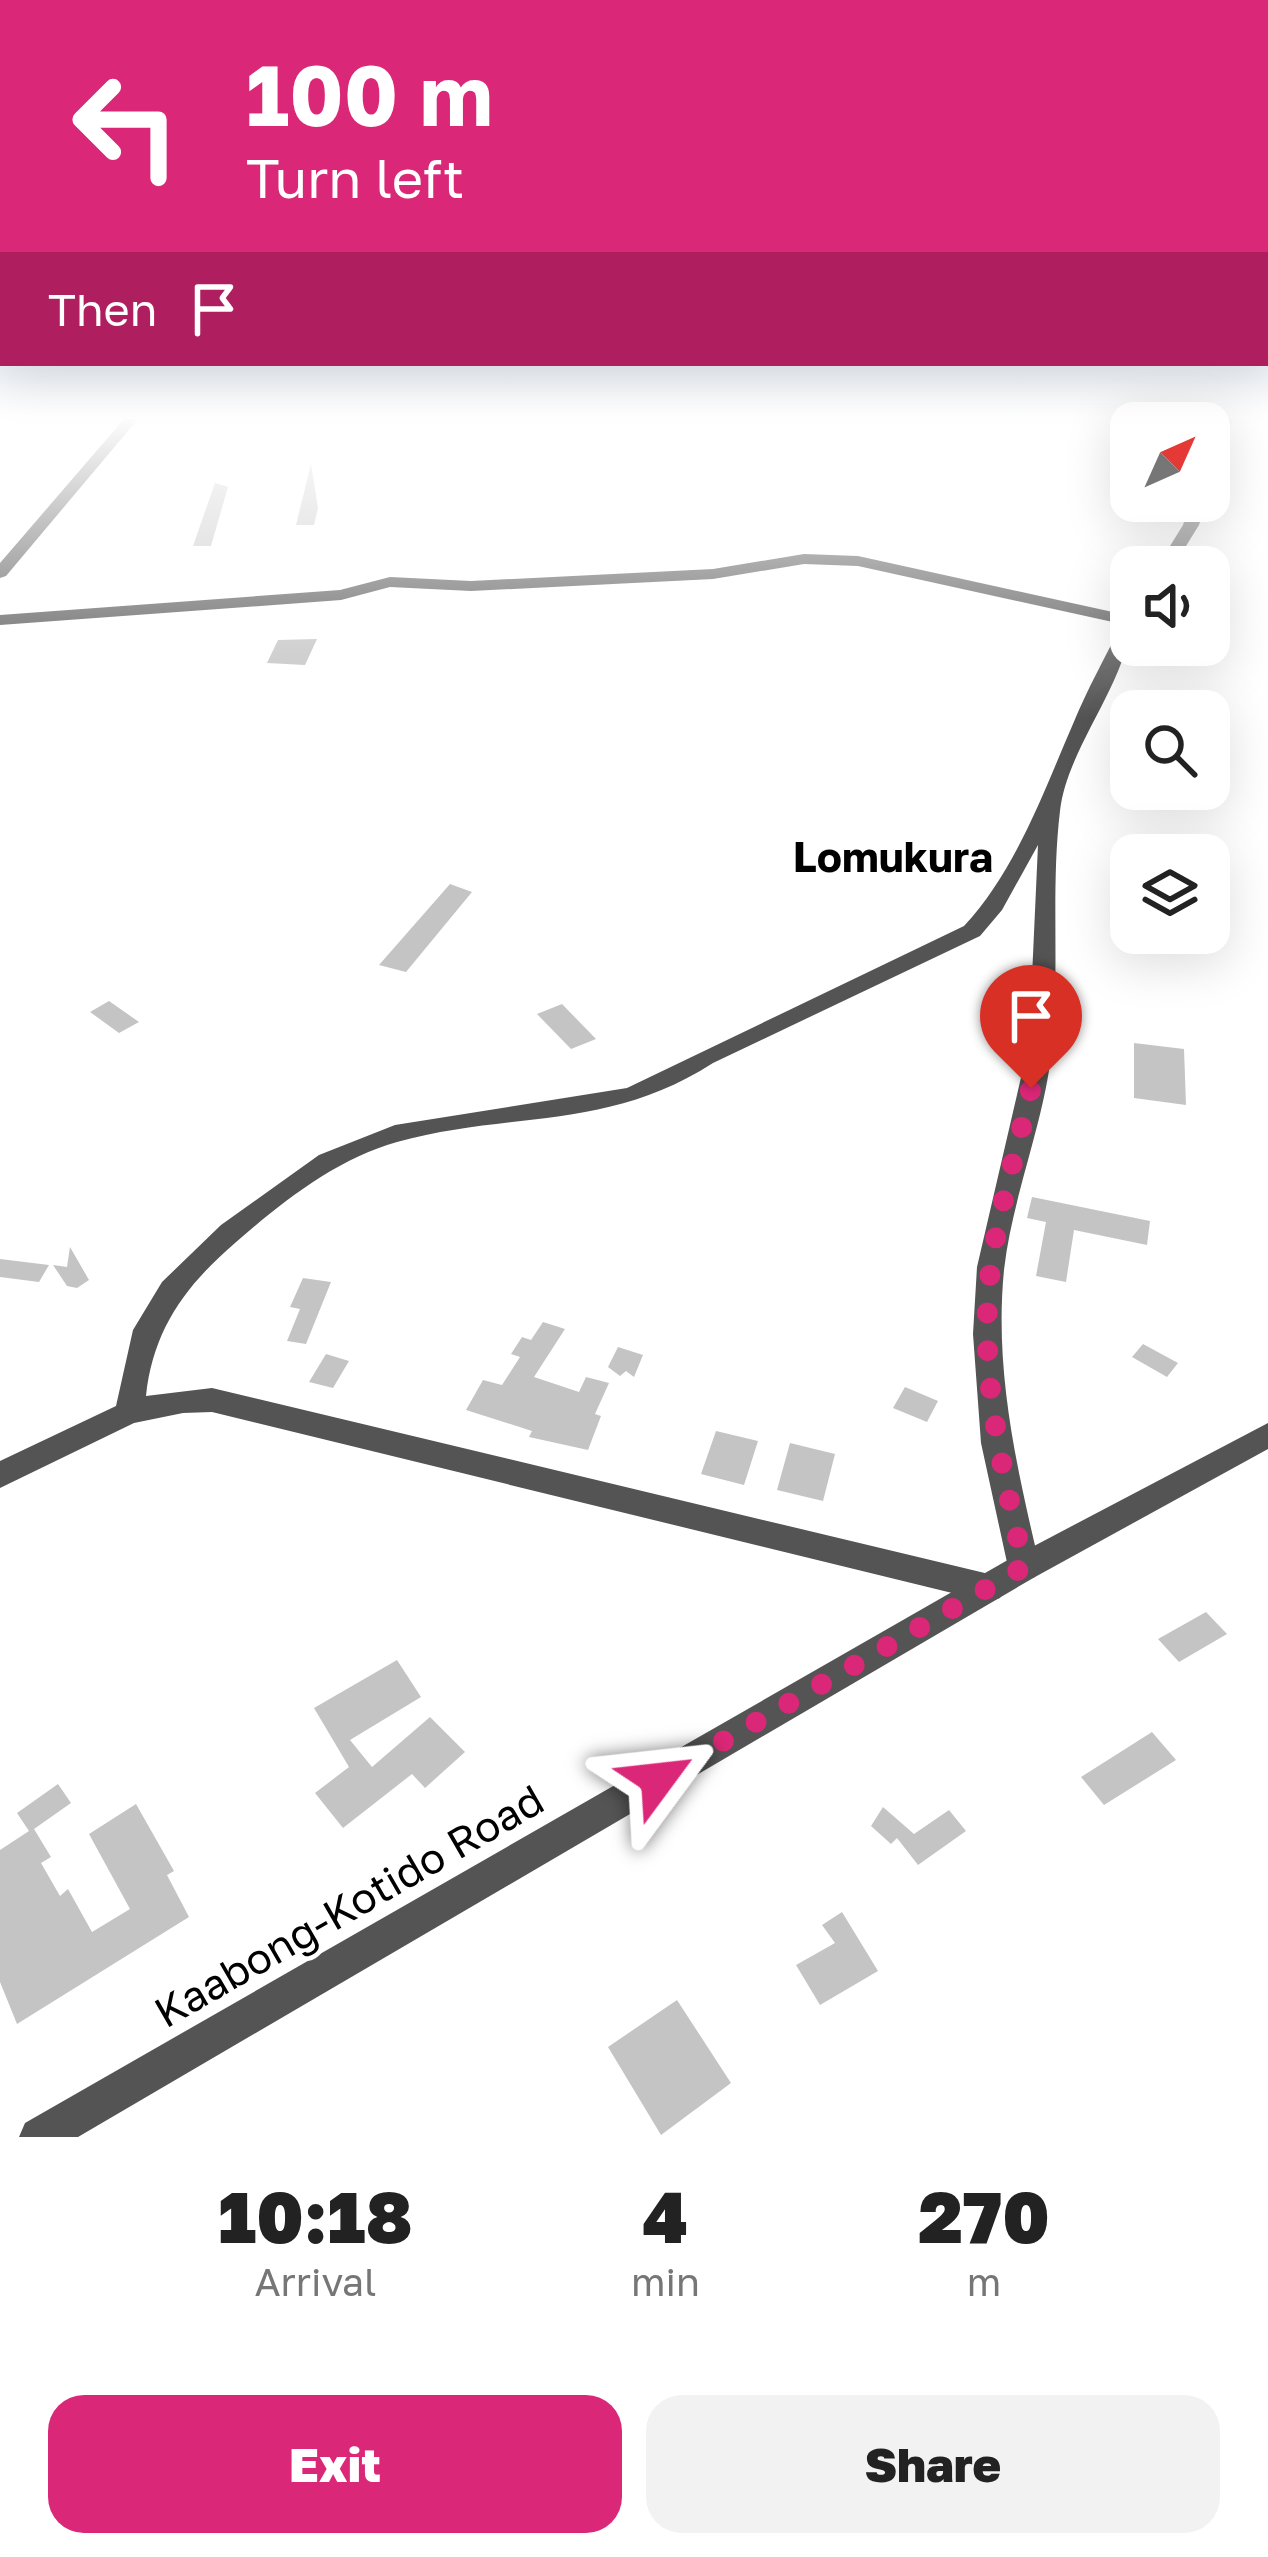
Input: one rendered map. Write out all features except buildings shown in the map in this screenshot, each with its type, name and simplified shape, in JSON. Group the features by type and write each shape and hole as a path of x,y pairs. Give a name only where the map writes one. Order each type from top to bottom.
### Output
{"street":[{"path":"0,573 46,519"},
{"path":"0,620 340,595 391,582 471,586 713,574 804,559 858,561 1110,617"},
{"path":"130,1409 134,1358 161,1303 212,1247 274,1196 334,1156 395,1133 642,1093 681,1077 705,1058 972,932 991,910 1050,806 1110,665"},
{"path":"1024,1567 997,1444 987,1334 991,1268 1041,1043 1050,806"},
{"path":"0,1474 130,1409 175,1399 212,1400 989,1588"},
{"name":"Kaabong-Kotido Road","path":"39,2137 1024,1567 1268,1435"}],"district":[{"name":"Lomukura","path":"893,857"}],"route":[{"path":"658,1779 1024,1567 997,1444 987,1334 991,1268 1031,1088"}]}
